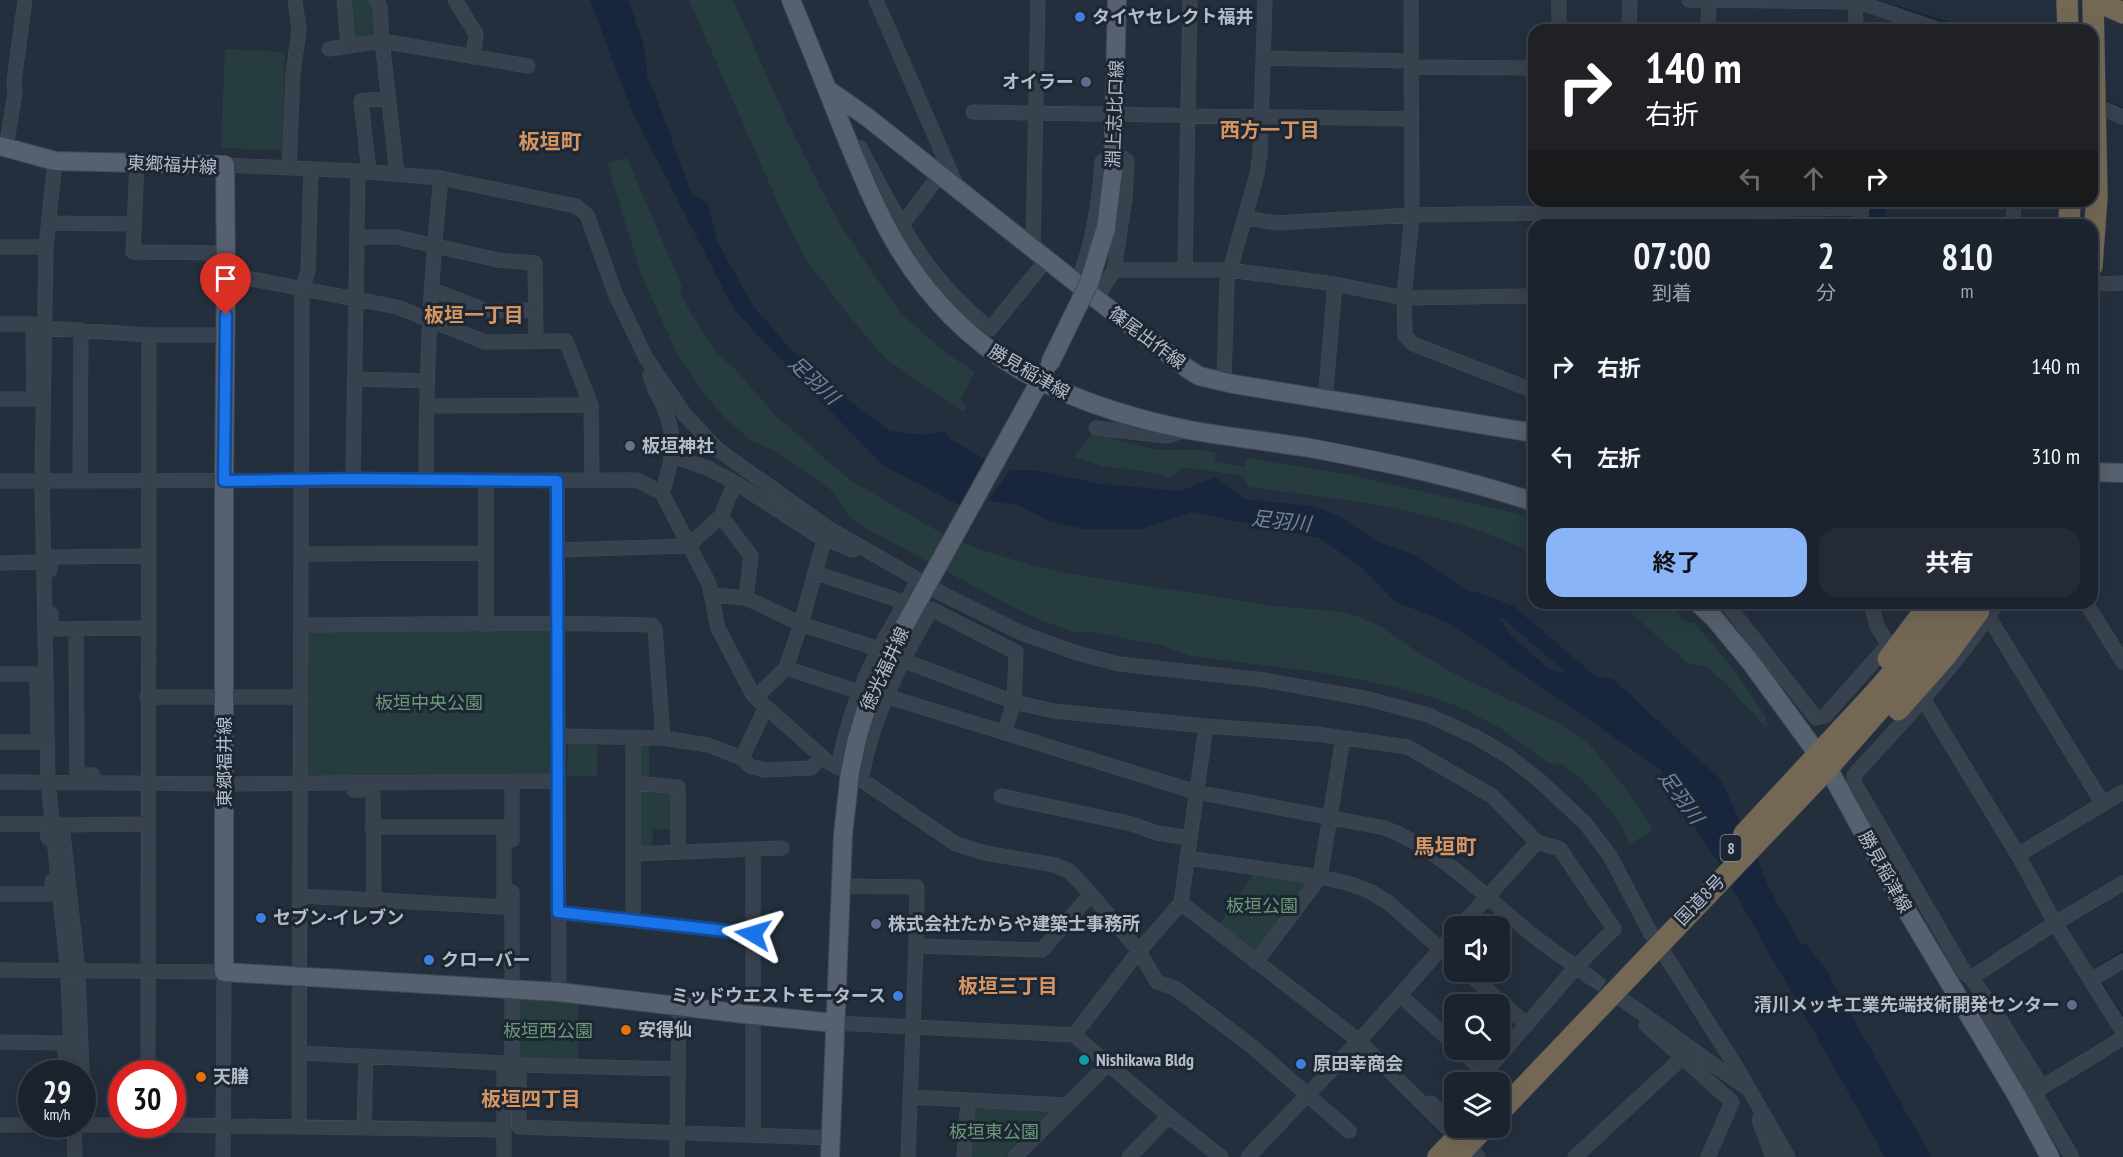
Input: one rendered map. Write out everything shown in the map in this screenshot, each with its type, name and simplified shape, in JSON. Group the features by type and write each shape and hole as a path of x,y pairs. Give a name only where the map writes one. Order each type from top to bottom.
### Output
{"highway":[{"path":"2058,0 2058,24"},
{"path":"2067,0 2068,24"},
{"path":"2082,0 2083,24"},
{"path":"2094,24 2094,0 2123,13"},
{"path":"1881,699 1927,609"},
{"name":"国道8号","path":"1881,699 1944,609"},
{"name":"国道8号","path":"1510,1101 1655,939 1853,728 1881,699 1981,609"},
{"name":"国道8号","path":"1510,1082 1655,939"},
{"path":"1438,1157 1444,1138"},
{"path":"1471,1156 1479,1138"}],"main road":[{"name":"勝見稲津線","path":"791,0 872,200 896,245 926,288 955,320 986,348 1038,386 1131,417 1186,429 1310,448 1496,489 1528,500"},
{"name":"淵上志比口線","path":"1106,228 1110,211 1114,152 1117,0"},
{"name":"篠尾出作線","path":"827,89 867,117 1096,299 1199,376 1326,400 1528,432"},
{"name":"東郷福井線","path":"3,147 55,161 225,165 224,972"},
{"name":"徳光福井線","path":"830,1157 843,835 850,774 863,699 891,650 921,589 1038,386 1074,318 1089,283 1106,228"},
{"path":"2098,472 2123,473"},
{"name":"勝見稲津線","path":"1704,609 1752,664 1819,766 1898,896 2050,1157"},
{"path":"224,972 559,992 835,1023"}],"street":[{"path":"3,147 15,93 14,81 25,0"},
{"path":"289,168 293,73 298,30 295,0"},
{"path":"344,0 348,45"},
{"path":"455,0 476,34 472,57"},
{"path":"876,0 957,187"},
{"path":"851,150 860,148 902,225 929,267 963,306 990,329 1040,253 1037,112 1038,0"},
{"path":"1185,269 1190,0"},
{"path":"1224,382 1227,281 1257,174 1260,154 1265,0"},
{"path":"1411,0 1412,215 1404,298 1405,336 1413,344 1528,389"},
{"path":"1559,0 1559,24"},
{"path":"1629,24 1630,0"},
{"path":"1689,0 1854,1 1922,24"},
{"path":"1708,24 1709,0"},
{"path":"1854,1 1856,24"},
{"path":"381,2 382,41 397,174"},
{"path":"329,49 382,41 528,66"},
{"path":"1263,58 1528,68"},
{"path":"353,479 357,237 364,172 361,101 388,98"},
{"path":"2098,106 2123,117"},
{"path":"973,112 1412,119"},
{"path":"1077,284 1086,261 1097,216 1102,162 1114,152 1127,161 1127,174 1114,270 1096,299"},
{"path":"55,161 46,247 42,481 48,782 81,1060"},
{"path":"137,163 133,252 226,253"},
{"path":"225,165 441,178 576,206 586,215 615,293 646,358 685,415 717,449 828,528 874,554 921,589 1024,634 1077,653 1119,664 1264,680 1369,699 1428,715 1476,737 1508,756 1539,780 1585,824 1610,856 1655,939 1788,1157"},
{"path":"299,1125 302,289 308,271 311,169"},
{"path":"902,225 940,174"},
{"path":"426,480 430,289 441,178"},
{"path":"1245,218 1277,223 1412,215 1626,212 1693,207"},
{"path":"49,223 135,224"},
{"path":"357,237 396,237 498,260 535,264 536,342"},
{"path":"0,247 46,247"},
{"path":"1114,270 1229,270 1335,284 1404,298 1528,296"},
{"path":"226,274 397,306 485,342 566,341 591,405 592,480"},
{"path":"2098,284 2123,283"},
{"path":"1326,400 1335,284"},
{"path":"430,289 487,311 536,310"},
{"path":"0,324 33,324 34,399 0,399"},
{"path":"45,328 149,335 226,335"},
{"path":"80,481 81,330"},
{"path":"148,1060 149,335"},
{"path":"646,358 652,384 672,428 673,456 662,493"},
{"path":"355,379 428,381"},
{"path":"427,406 591,405"},
{"path":"1096,428 1167,435 1186,429"},
{"path":"673,456 710,469 824,540 862,554 874,554"},
{"path":"0,481 637,480 662,493 708,584 718,628 761,702 822,757 956,844 985,853 1055,865 1069,871 1139,951 1157,982 1175,988 1254,1048 1349,1131"},
{"path":"486,481 486,624"},
{"path":"557,481 559,992"},
{"path":"557,550 688,546 721,516 735,483"},
{"path":"721,516 751,556 746,598"},
{"path":"742,758 761,702 786,668 801,624 824,540"},
{"path":"302,554 485,553"},
{"path":"148,556 50,557 51,629 148,628"},
{"path":"0,563 44,562"},
{"path":"816,573 921,589"},
{"path":"786,668 863,699 879,649 921,589"},
{"path":"712,595 746,598 801,624 879,649"},
{"path":"850,774 872,733 902,660 932,609 1017,652 1014,702 1004,733"},
{"path":"1712,609 1743,635 1758,643"},
{"path":"1731,609 1816,718 1825,716 1888,645 1916,609"},
{"path":"1873,609 1877,626 1888,645 1924,699 2018,855 2055,923 2123,1032"},
{"path":"1982,609 1924,699 1854,775 1855,784 1965,974 1971,978 2038,1090 2072,1157"},
{"path":"1984,609 2103,804"},
{"path":"2090,609 2123,662"},
{"path":"301,624 558,622 652,625 655,629 663,738"},
{"path":"76,629 77,775 369,790 373,794 374,900"},
{"path":"902,660 1014,702 1054,711 1343,738 1408,747 1492,796 1537,842 1560,849 1614,929 1576,967 1485,1072"},
{"path":"0,674 37,674 38,742 0,742"},
{"path":"886,696 1197,792 1385,828 1412,840 1445,861 1525,929 1591,978"},
{"path":"147,697 301,697"},
{"path":"1074,1035 1139,951 1180,903 1206,726"},
{"path":"557,736 663,738 708,745 742,758 750,766 764,770 811,768 822,757"},
{"path":"633,738 633,919"},
{"path":"1256,963 1320,878 1343,738"},
{"path":"0,782 147,779"},
{"path":"301,787 554,781"},
{"path":"512,782 512,1157"},
{"path":"633,783 678,787 678,852"},
{"path":"2018,855 2123,792"},
{"path":"1001,796 1132,824 1148,831 1190,838"},
{"path":"0,824 47,824 53,894 0,894"},
{"path":"72,1060 71,971 62,825 148,824"},
{"path":"301,896 504,907 504,827 372,827"},
{"path":"1470,916 1537,842"},
{"path":"633,854 782,848"},
{"path":"753,849 753,1135"},
{"path":"1187,858 1351,884 1389,903 1444,952"},
{"path":"1971,978 2055,923 2123,883"},
{"path":"841,886 917,886 908,1157"},
{"path":"916,946 1042,950 1091,894"},
{"path":"1180,903 1359,1041 1397,1079"},
{"path":"558,912 753,934"},
{"path":"1248,1157 1359,1041 1444,946"},
{"path":"2092,980 2123,961"},
{"path":"0,970 224,972 223,1157"},
{"path":"1478,982 1527,1025"},
{"path":"1400,995 1444,1035"},
{"path":"1623,1000 1749,1090"},
{"path":"677,1157 679,1006"},
{"path":"1651,1020 1646,1025 1732,1102 1708,1157"},
{"path":"1971,1020 1987,1022 2038,1090"},
{"path":"835,1023 1074,1035 1221,1157"},
{"path":"2038,1090 2123,1038"},
{"path":"0,1042 65,1043 65,1060"},
{"path":"300,1053 504,1063 504,1157"},
{"path":"364,1127 366,1056"},
{"path":"1575,1157 1683,1057"},
{"path":"1015,1157 1108,1064"},
{"path":"678,1069 519,1065 519,1127 831,1138"},
{"path":"1444,1113 1402,1075 1393,1085 1444,1123"},
{"path":"910,1097 1066,1105"},
{"path":"964,1157 968,1100"},
{"path":"1758,1106 1759,1120 1773,1157"},
{"path":"1129,1157 1169,1116"},
{"path":"0,1125 18,1125"},
{"path":"186,1125 504,1130"},
{"path":"75,1157 77,1138"}],"green space":[{"path":"346,0 373,0 378,41 350,42"},
{"path":"689,0 733,0 787,121 837,220 900,313 947,354 975,372 960,401 967,405 964,412 886,359 807,261 781,210"},
{"path":"225,49 285,52 282,150 221,148"},
{"path":"627,158 682,287 680,295 716,353 732,366 777,417 850,480 941,533 981,550 1031,565 1072,574 1274,606 1342,612 1362,618 1380,626 1422,655 1457,675 1561,724 1589,744 1627,790 1653,830 1630,844 1621,825 1582,780 1562,764 1548,763 1502,729 1462,708 1392,686 1325,673 1190,656 1161,645 1090,632 1073,632 1028,615 862,526 847,514 834,492 773,450 752,441 725,418 705,394 677,353 642,277 607,163"},
{"path":"1093,433 1157,450 1202,450 1216,453 1214,461 1245,467 1246,458 1355,476 1528,516 1528,551 1465,526 1430,516 1359,502 1249,487 1243,476 1184,467 1168,478 1157,473 1103,466 1074,457"},
{"path":"1626,609 1674,609 1687,622 1694,622 1737,674 1766,717 1767,726 1765,727 1728,686 1707,667 1688,663"},
{"name":"板垣中央公園","path":"305,626 554,627 552,779 305,780"},
{"path":"637,741 649,742 649,783 637,781"},
{"path":"571,743 597,744 597,776 567,776 568,746"},
{"path":"637,787 676,791 675,830 653,829 652,850 637,850"},
{"name":"板垣公園","path":"1255,872 1315,881 1255,957 1218,926"},
{"name":"板垣西公園","path":"515,999 578,1003 578,1062 515,1060"},
{"name":"板垣東公園","path":"971,1106 1050,1111 1005,1157 968,1157"}],"water":[{"path":"590,0 620,0 629,37 654,91 692,195 708,203 718,243 753,306 796,355 812,363 835,390 890,431 925,435 945,431 951,440 987,460 961,506 882,465 734,310 631,109"},
{"path":"1867,207 1885,207 1885,219 1867,219"},
{"path":"1010,470 1033,470 1101,484 1181,491 1215,477 1244,499 1312,506 1335,514 1379,542 1417,556 1492,607 1511,635 1550,670 1613,679 1721,780 1742,826 1712,853 1660,769 1449,623 1394,601 1359,565 1319,538 1192,512 1141,529 1084,529 1050,521 1018,505 988,501"},
{"path":"1757,857 1769,888 1921,1157 1885,1157 1730,884"}],"waterway":[{"name":"足羽川","path":"620,0 636,47 639,73"},
{"path":"1874,0 1952,24"},
{"path":"2103,100 2123,109"},
{"name":"足羽川","path":"1471,599 1508,612 1598,689"},
{"name":"足羽川","path":"1704,829 1739,876"},
{"name":"足羽川","path":"1801,951 1818,972 1922,1157"},
{"path":"2096,968 2123,952"},
{"path":"2102,984 2123,1017"}],"tunnel":[{"path":"1591,978 1619,997"}],"place":[{"name":"タイヤセレクト福井","path":"1080,17"},
{"name":"オイラー","path":"1086,82"},
{"name":"板垣神社","path":"630,446"},
{"name":"セブン-イレブン","path":"261,918"},
{"name":"株式会社たからや建築士事務所","path":"876,924"},
{"name":"クローバー","path":"429,960"},
{"name":"ミッドウエストモータース","path":"898,996"},
{"name":"清川メッキ工業先端技術開発センター","path":"2072,1005"},
{"name":"安得仙","path":"626,1030"},
{"name":"Nishikawa Bldg","path":"1084,1060"},
{"name":"原田幸商会","path":"1301,1064"},
{"name":"天膳","path":"201,1077"}],"district":[{"name":"西方一丁目","path":"1270,130"},
{"name":"板垣町","path":"550,142"},
{"name":"板垣一丁目","path":"474,315"},
{"name":"馬垣町","path":"1445,847"},
{"name":"板垣三丁目","path":"1008,986"},
{"name":"板垣四丁目","path":"531,1099"}],"route":[{"path":"226,315 224,481 353,479 557,481 558,912 753,934"}]}
